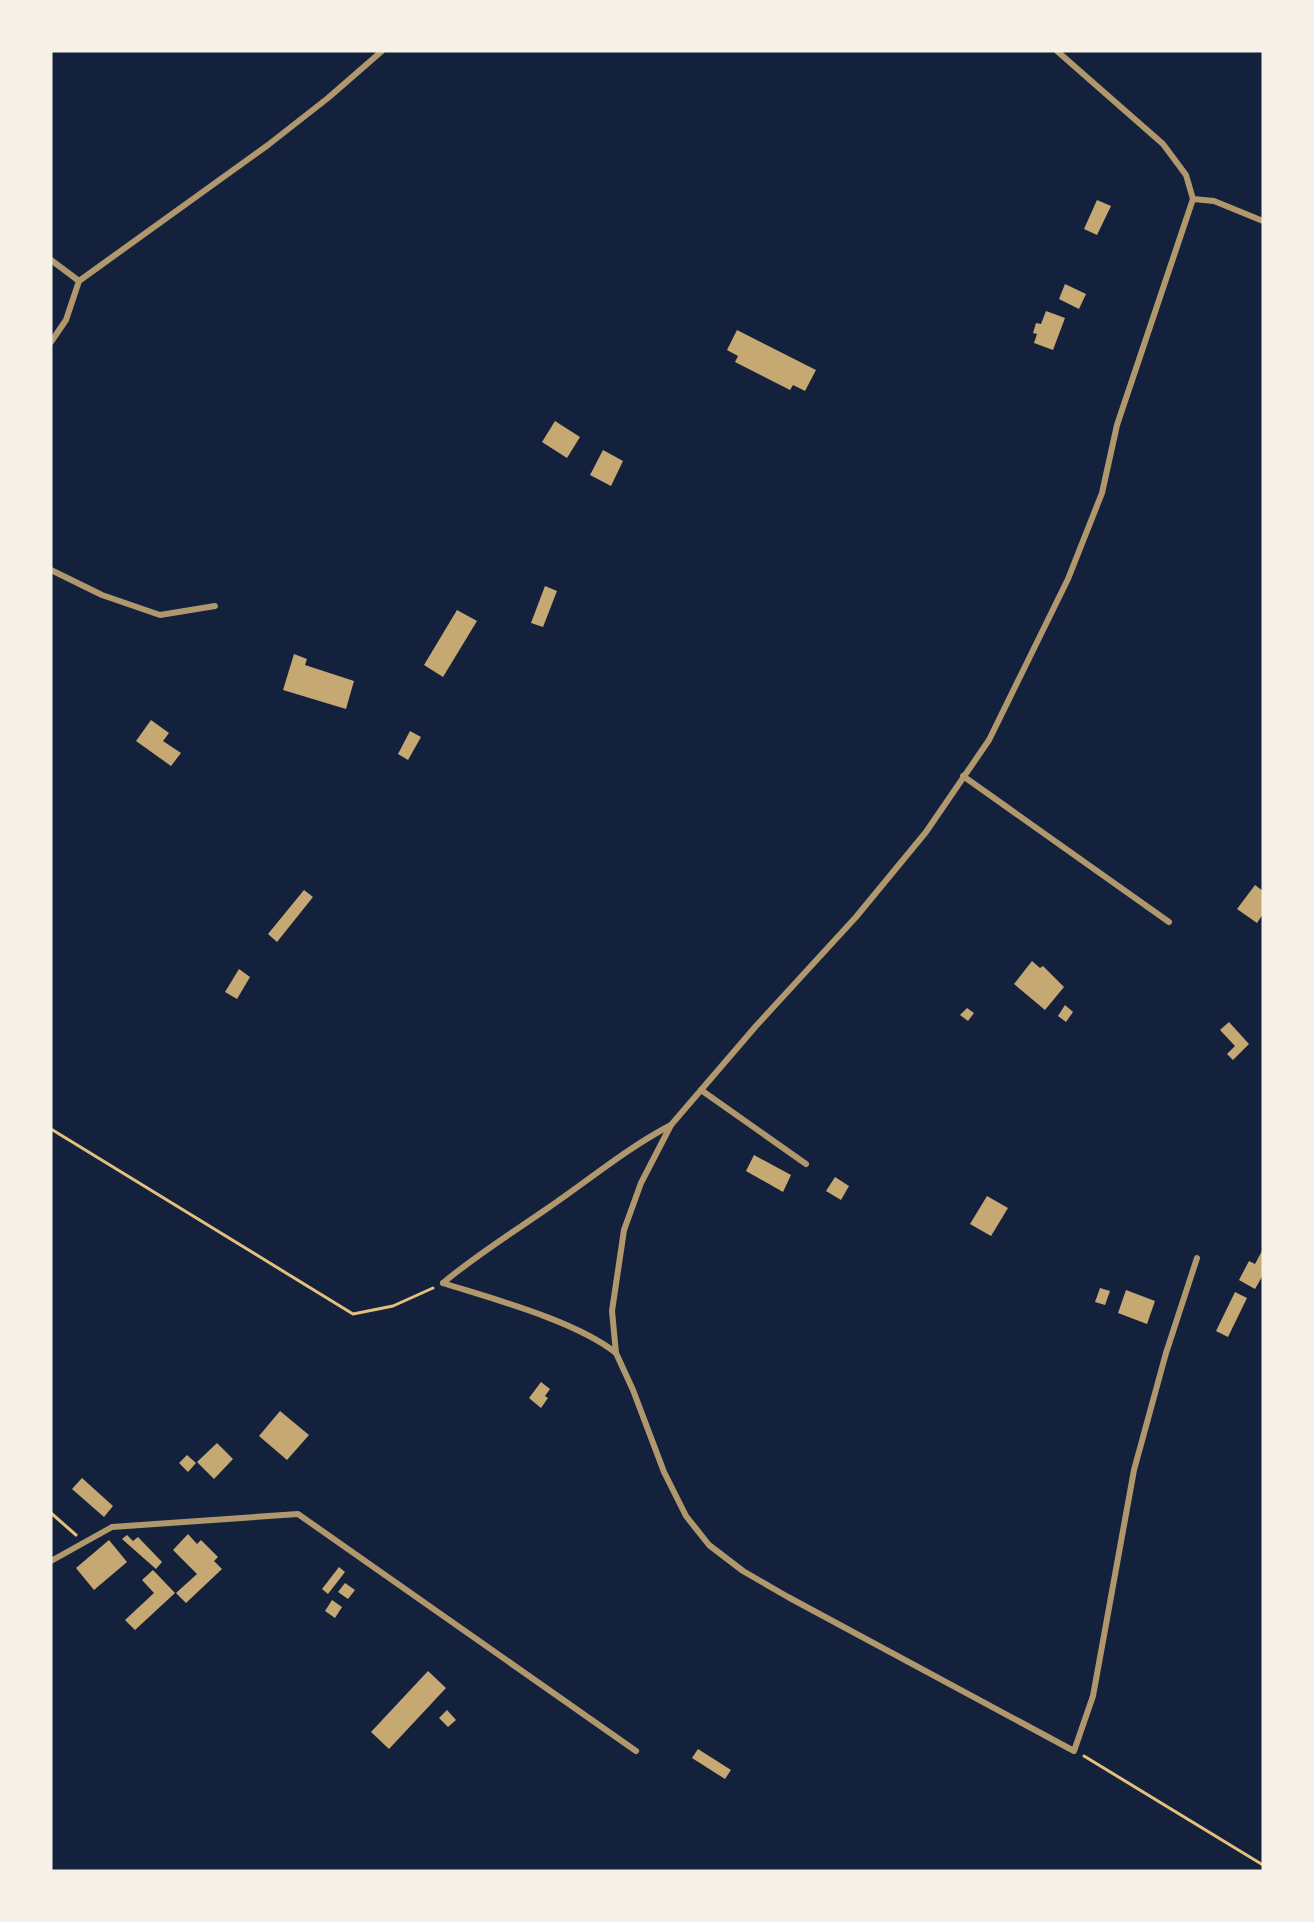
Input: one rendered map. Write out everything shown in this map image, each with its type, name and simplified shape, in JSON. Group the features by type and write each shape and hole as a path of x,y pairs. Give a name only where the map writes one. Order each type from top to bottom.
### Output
{"street":[{"path":"51,342 66,320 79,281 267,145 328,98 382,51"},
{"path":"1057,51 1163,144 1186,176 1193,200 1117,425 1102,493 1068,579 989,740 926,832 856,917 671,1125 641,1183 624,1230 612,1311 616,1353 633,1390 664,1472 686,1516 710,1545 743,1571 788,1597 1074,1751 1093,1696 1134,1470 1166,1353 1197,1258"},
{"path":"1193,200 1214,201 1263,222"},
{"path":"51,260 79,281"},
{"path":"51,570 102,595 160,615 215,606"},
{"path":"963,777 1169,921"},
{"path":"701,1090 806,1164"},
{"path":"443,1283 479,1252 547,1208 640,1141 671,1125"},
{"path":"443,1283 536,1314 601,1340 616,1353"},
{"path":"51,1561 112,1527 298,1514 636,1751"}],"path":[{"path":"51,1129 352,1314 393,1306 443,1283"},
{"path":"51,1513 84,1542"},
{"path":"1074,1751 1263,1865"}],"building":[{"path":"1097,200 1111,206 1097,235 1084,229"},
{"path":"1065,284 1086,294 1079,309 1059,299"},
{"path":"1046,311 1065,318 1053,350 1034,343 1037,334 1033,333 1036,323 1041,324"},
{"path":"737,330 816,370 805,391 793,385 790,390 735,362 738,356 727,350"},
{"path":"555,421 580,437 567,458 542,442"},
{"path":"603,450 623,461 611,486 590,475"},
{"path":"545,586 557,591 543,627 531,623"},
{"path":"457,610 477,621 443,677 424,665"},
{"path":"294,654 307,659 305,665 354,681 346,709 283,690"},
{"path":"151,720 169,733 163,741 181,753 171,766 136,741"},
{"path":"410,731 421,737 408,760 398,754"},
{"path":"1255,885 1263,891 1263,914 1257,923 1237,909"},
{"path":"304,890 313,897 277,942 268,934"},
{"path":"1032,961 1040,968 1043,966 1064,987 1045,1010 1014,984"},
{"path":"239,969 250,977 237,999 225,992"},
{"path":"1065,1005 1073,1012 1066,1022 1058,1016"},
{"path":"967,1008 974,1013 968,1021 960,1015"},
{"path":"1229,1022 1249,1044 1233,1060 1227,1054 1235,1046 1220,1030"},
{"path":"754,1155 791,1175 783,1192 746,1171"},
{"path":"835,1177 849,1186 841,1200 826,1191"},
{"path":"987,1196 1008,1208 991,1236 970,1224"},
{"path":"1263,1249 1263,1275 1255,1289 1239,1280 1249,1261 1255,1264"},
{"path":"1100,1288 1110,1291 1105,1305 1095,1302"},
{"path":"1126,1290 1155,1301 1147,1324 1118,1313"},
{"path":"1235,1292 1247,1298 1228,1337 1216,1331"},
{"path":"541,1382 550,1389 545,1396 548,1398 541,1408 529,1398"},
{"path":"280,1411 309,1435 287,1460 259,1436"},
{"path":"217,1443 233,1459 214,1479 197,1462"},
{"path":"187,1455 196,1463 188,1472 179,1463"},
{"path":"82,1478 113,1506 104,1517 72,1489"},
{"path":"188,1534 197,1544 201,1540 218,1557 214,1561 222,1569 186,1603 176,1593 197,1574 173,1550"},
{"path":"127,1535 133,1541 138,1537 162,1562 156,1569 122,1539"},
{"path":"109,1540 127,1562 94,1590 76,1568"},
{"path":"339,1567 345,1572 328,1594 322,1589"},
{"path":"153,1570 175,1593 135,1630 125,1620 154,1593 142,1580"},
{"path":"345,1583 355,1590 348,1599 338,1592"},
{"path":"332,1600 342,1607 335,1618 325,1611"},
{"path":"428,1671 446,1688 389,1749 371,1732"},
{"path":"447,1710 456,1720 448,1727 439,1718"},
{"path":"698,1749 731,1770 725,1779 692,1758"}]}
